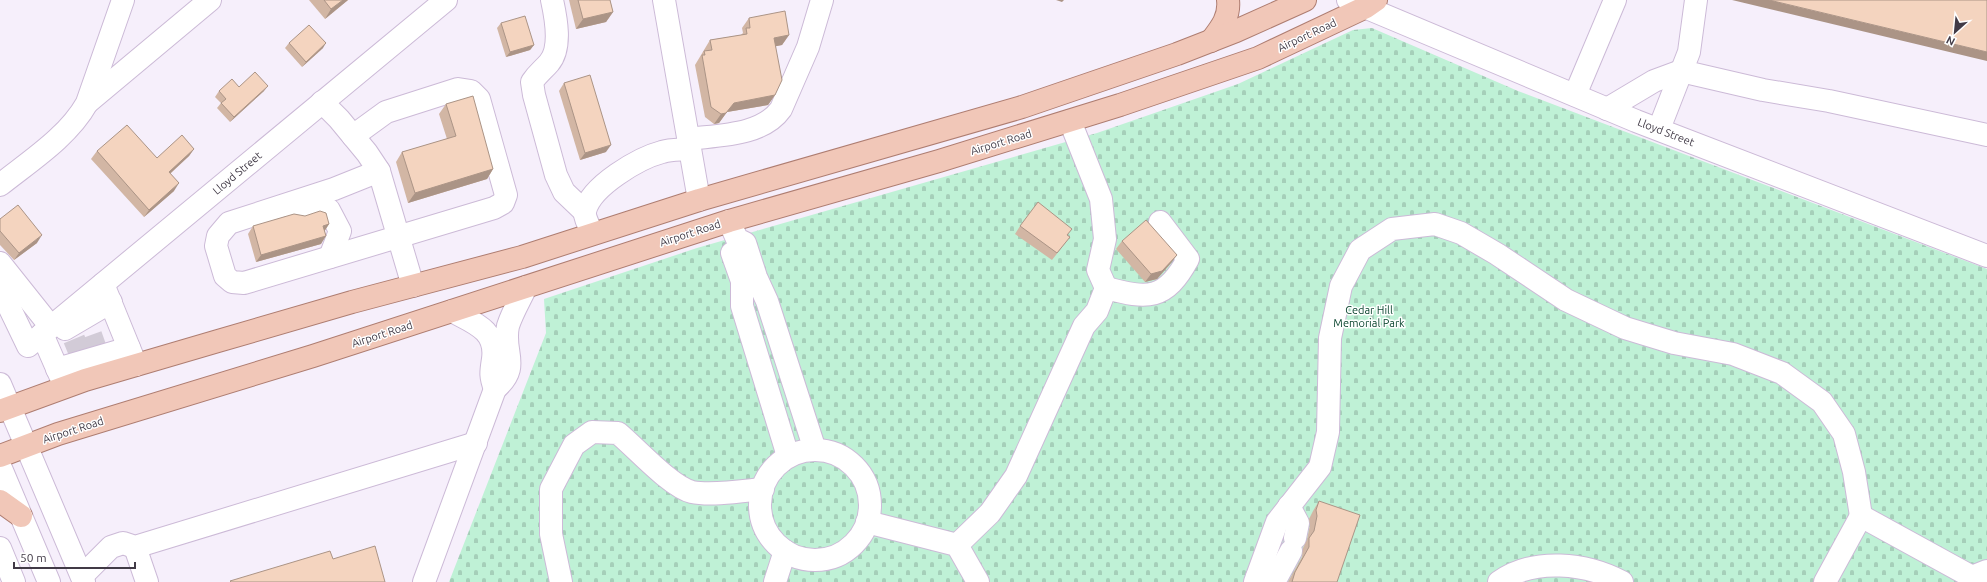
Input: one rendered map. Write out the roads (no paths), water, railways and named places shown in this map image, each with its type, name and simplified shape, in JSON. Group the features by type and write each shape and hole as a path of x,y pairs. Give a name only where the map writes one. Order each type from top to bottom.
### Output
{"main road":[{"path":"1211,41 1225,23 1229,9 1228,0"},
{"path":"5,409 61,378 132,356 287,320 522,257 699,200 1022,107 1211,41 1305,0"},
{"name":"Airport Road","path":"0,456 98,421 257,374 526,287 733,230 939,161 1070,121 1258,58 1363,2"},
{"path":"0,501 21,516"}],"street":[{"path":"0,185 53,142 80,116 87,103 123,0"},
{"path":"87,103 210,0"},
{"name":"Lloyd Street","path":"70,341 107,293 322,102 446,0"},
{"path":"552,0 558,26 556,44 550,63 539,71 532,82 534,95 556,175 564,192 585,212 591,235"},
{"path":"664,0 699,200"},
{"path":"585,212 592,195 637,161 663,151 750,130 775,117 781,109 808,47 822,0"},
{"path":"1575,95 1615,0"},
{"path":"1658,129 1689,52 1696,0"},
{"name":"Lloyd Street","path":"1363,2 1607,109 1987,256"},
{"path":"1607,109 1654,81 1681,71 1763,90 1829,101 1987,135"},
{"path":"353,136 386,112 458,89 471,91 479,99 506,195 503,203 494,208 244,282 232,282 225,276 216,246 218,236 229,223 334,189 379,171"},
{"path":"322,102 353,136 379,171 413,286"},
{"path":"957,545 990,513 1016,476 1084,326 1096,311 1106,288 1098,270 1105,239 1100,199 1070,121"},
{"path":"334,189 354,250"},
{"path":"218,236 314,206 330,210 340,231 330,257"},
{"path":"1106,288 1134,295 1158,294 1178,276 1188,259 1160,222"},
{"path":"1256,579 1277,522 1320,466 1328,432 1330,338 1341,286 1360,250 1392,229 1435,224 1461,233 1497,254 1566,300 1625,328 1674,343 1733,354 1782,373 1822,402 1844,434 1854,472 1861,516 1825,582"},
{"path":"733,230 745,243 749,279 742,306 788,456"},
{"path":"0,263 70,341"},
{"path":"749,279 768,300 815,450"},
{"path":"424,582 495,389 505,380 510,366 508,327 526,287"},
{"path":"0,288 70,341 132,356"},
{"path":"61,378 70,341 107,293"},
{"path":"107,293 132,356"},
{"path":"452,311 475,323 490,334 494,347 490,378 495,389"},
{"path":"61,378 70,341"},
{"path":"0,384 5,409 27,446 83,579 111,547 123,543 135,547 476,443"},
{"path":"561,582 551,534 551,488 574,445 592,432 618,433 666,478 692,492 723,493 763,489"},
{"path":"806,450 815,450 824,450 841,455 855,466 865,480 870,497 870,515 864,532 853,545 838,555 821,560 802,558 785,551 771,538 762,521 760,502 764,484 774,468 788,456 806,450"},
{"path":"0,466 49,582"},
{"path":"1256,579 1278,575 1293,545 1298,523 1289,506"},
{"path":"1861,516 1972,577 1987,571"},
{"path":"867,522 957,545 978,582"},
{"path":"135,547 147,582"},
{"path":"0,548 14,582"},
{"path":"775,582 785,551"},
{"path":"1499,582 1507,577 1540,566 1580,566 1611,576 1622,582"}],"tunnel":[{"path":"91,335 97,352"},
{"path":"74,339 81,356"}],"park label":[{"name":"Cedar Hill Memorial Park","path":"1369,316"}]}
